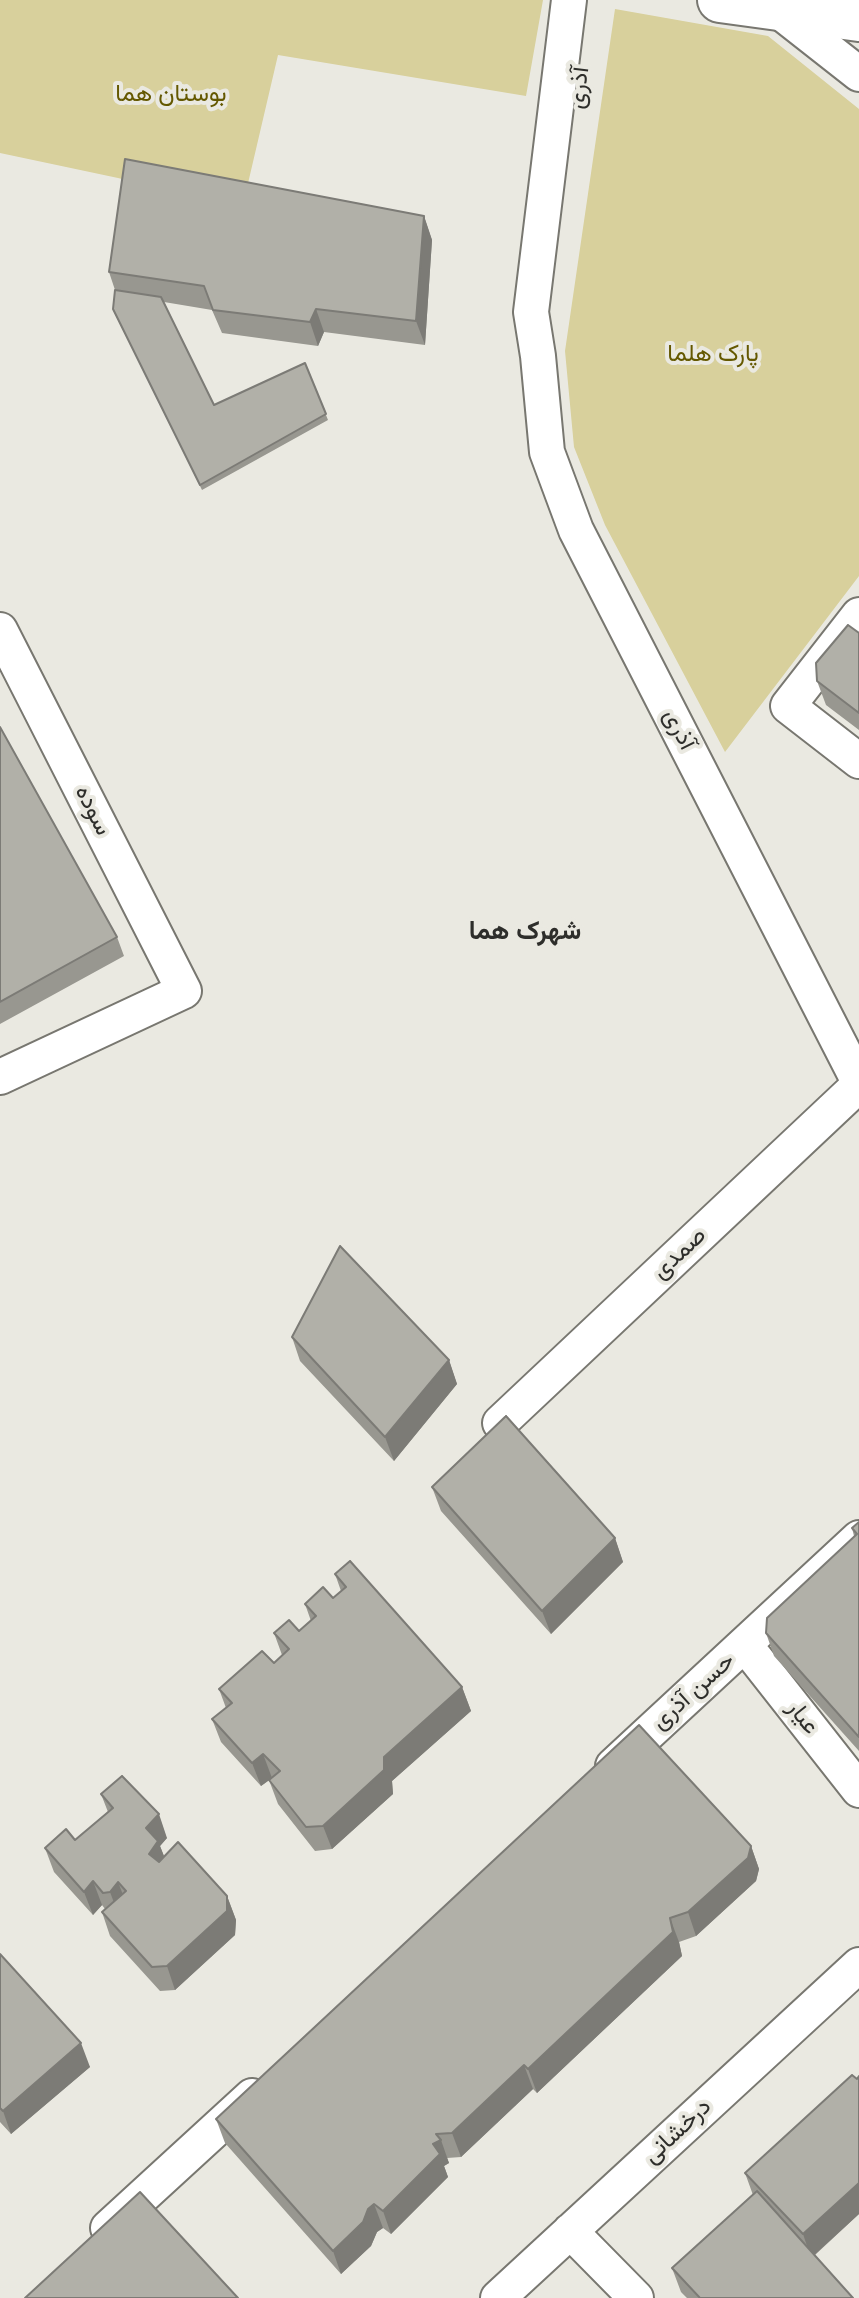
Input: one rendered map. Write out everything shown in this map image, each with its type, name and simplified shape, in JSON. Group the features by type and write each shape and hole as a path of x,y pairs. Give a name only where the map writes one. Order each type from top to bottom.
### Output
{"street":[{"name":"آذری","path":"569,0 531,312 547,452 576,530 859,1084"},
{"name":"آذری","path":"539,364 553,315 590,0"},
{"path":"720,0 859,19"},
{"path":"775,8 859,74"},
{"path":"859,615 788,706 859,761"},
{"name":"سوده","path":"0,630 184,991 0,1077"},
{"name":"صمدی","path":"500,1423 859,1084"},
{"name":"حسن آذری","path":"593,1784 859,1538"},
{"name":"عیار","path":"745,1645 859,1790"},
{"name":"درخشانی","path":"498,2298 859,1965"},
{"path":"90,2244 277,2073"},
{"path":"570,2231 636,2298"}],"green space":[{"name":"بوستان هما","path":"0,0 543,0 526,96 278,55 242,209 0,153"},
{"name":"پارک هلما","path":"615,9 768,36 859,109 859,576 725,752 605,525 574,447 565,351"}],"building":[{"path":"125,159 424,216 416,321 316,309 310,322 213,310 204,286 109,272"},
{"path":"115,290 161,297 214,405 305,363 326,414 200,485 113,309"},
{"path":"848,625 859,633 859,713 817,681 816,663"},
{"path":"0,727 117,937 0,1002"},
{"path":"340,1246 449,1360 385,1437 292,1337"},
{"path":"506,1416 615,1538 542,1611 432,1487"},
{"path":"859,1522 859,1737 766,1633 767,1618 857,1534 852,1528"},
{"path":"350,1561 462,1687 384,1757 384,1770 323,1826 306,1827 269,1780 280,1771 263,1754 252,1763 212,1719 232,1703 219,1689 262,1651 274,1663 289,1649 274,1633 289,1620 299,1631 316,1616 305,1604 323,1587 333,1598 346,1587 335,1574"},
{"path":"639,1725 751,1846 748,1858 688,1912 670,1918 673,1932 528,2069 524,2065 452,2133 436,2134 441,2140 433,2144 440,2154 383,2211 374,2204 368,2209 363,2222 333,2251 216,2119"},
{"path":"122,1776 159,1814 146,1828 158,1841 149,1854 159,1862 178,1842 227,1896 227,1911 167,1966 152,1967 102,1912 126,1891 118,1882 110,1892 103,1893 93,1881 84,1892 45,1848 66,1829 75,1840 113,1808 101,1794"},
{"path":"0,1954 81,2043 3,2111 0,2108"},
{"path":"852,2075 857,2079 859,2076 859,2183 803,2234 745,2173"},
{"path":"757,2191 853,2298 700,2298 672,2268"},
{"path":"140,2192 238,2298 25,2298"}],"district":[{"name":"شهرک هما","path":"525,933"}]}
